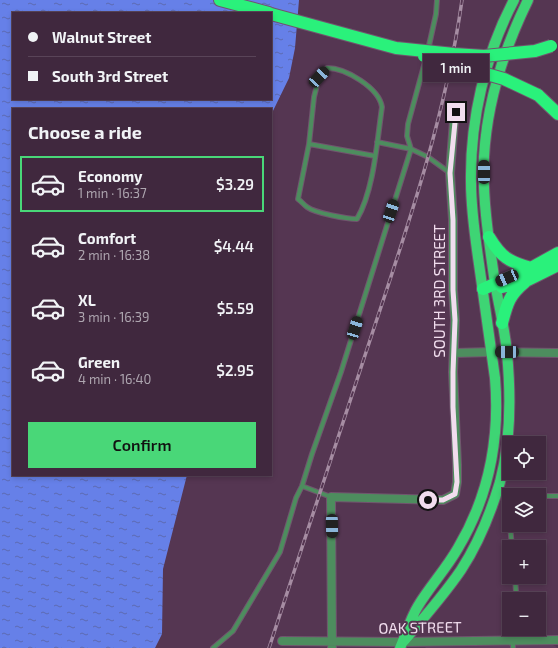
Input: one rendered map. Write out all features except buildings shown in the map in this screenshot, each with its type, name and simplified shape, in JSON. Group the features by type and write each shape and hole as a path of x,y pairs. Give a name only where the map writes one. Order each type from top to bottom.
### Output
{"highway":[{"path":"220,0 266,12"},
{"path":"272,14 504,78 538,95 558,114"},
{"path":"396,48 484,56 535,51 554,44"},
{"path":"489,237 497,250 506,258 531,268"},
{"path":"496,286 558,253"},
{"path":"502,323 508,301 517,288 526,281 558,265"},
{"path":"482,289 526,281"}],"main road":[{"path":"401,645 417,607 458,548 471,523 483,492 491,461 496,431 497,403 492,352 473,221 471,182 472,150 475,119 482,87 494,45 514,0"},
{"path":"401,645 429,612 461,570 477,541 500,481 507,445 510,407 507,352 489,237 484,188 484,157 491,105 504,56 514,29 528,0"}],"street":[{"name":"SOUTH 3RD STREET","path":"331,497 443,500 455,494 457,474 453,407 455,320 453,290 453,220 450,173 456,112 455,108"},
{"path":"454,353 558,353"},
{"path":"331,497 332,645"},
{"name":"OAK STREET","path":"282,641 332,645 401,645 513,644 558,640"}],"lane":[{"path":"213,648 233,632 280,552 296,498 302,486 341,372 411,149 407,136 408,124 431,39 437,0"},
{"path":"327,68 333,68 350,74 366,84 381,100 382,107 377,142 370,185 362,210 357,219 321,213 307,207 298,199 308,144 314,97 319,77 327,68"},
{"path":"377,142 411,149 428,157 450,173"},
{"path":"308,144 375,156"},
{"path":"302,486 331,497"},
{"path":"546,496 558,496"},
{"path":"515,584 516,592"}],"shaded area":[{"path":"553,645 558,648 425,648 426,647"}],"water":[{"path":"0,0 299,0 295,48 289,78 272,113 272,108 12,108 12,476 187,476 163,569 162,634 155,648 0,648"}],"railway":[{"path":"269,648 413,209 446,85 462,0"}],"route":[{"path":"428,500 443,500 455,494 457,482 456,439 453,407 455,320 453,290 453,220 450,173 456,112"}]}
